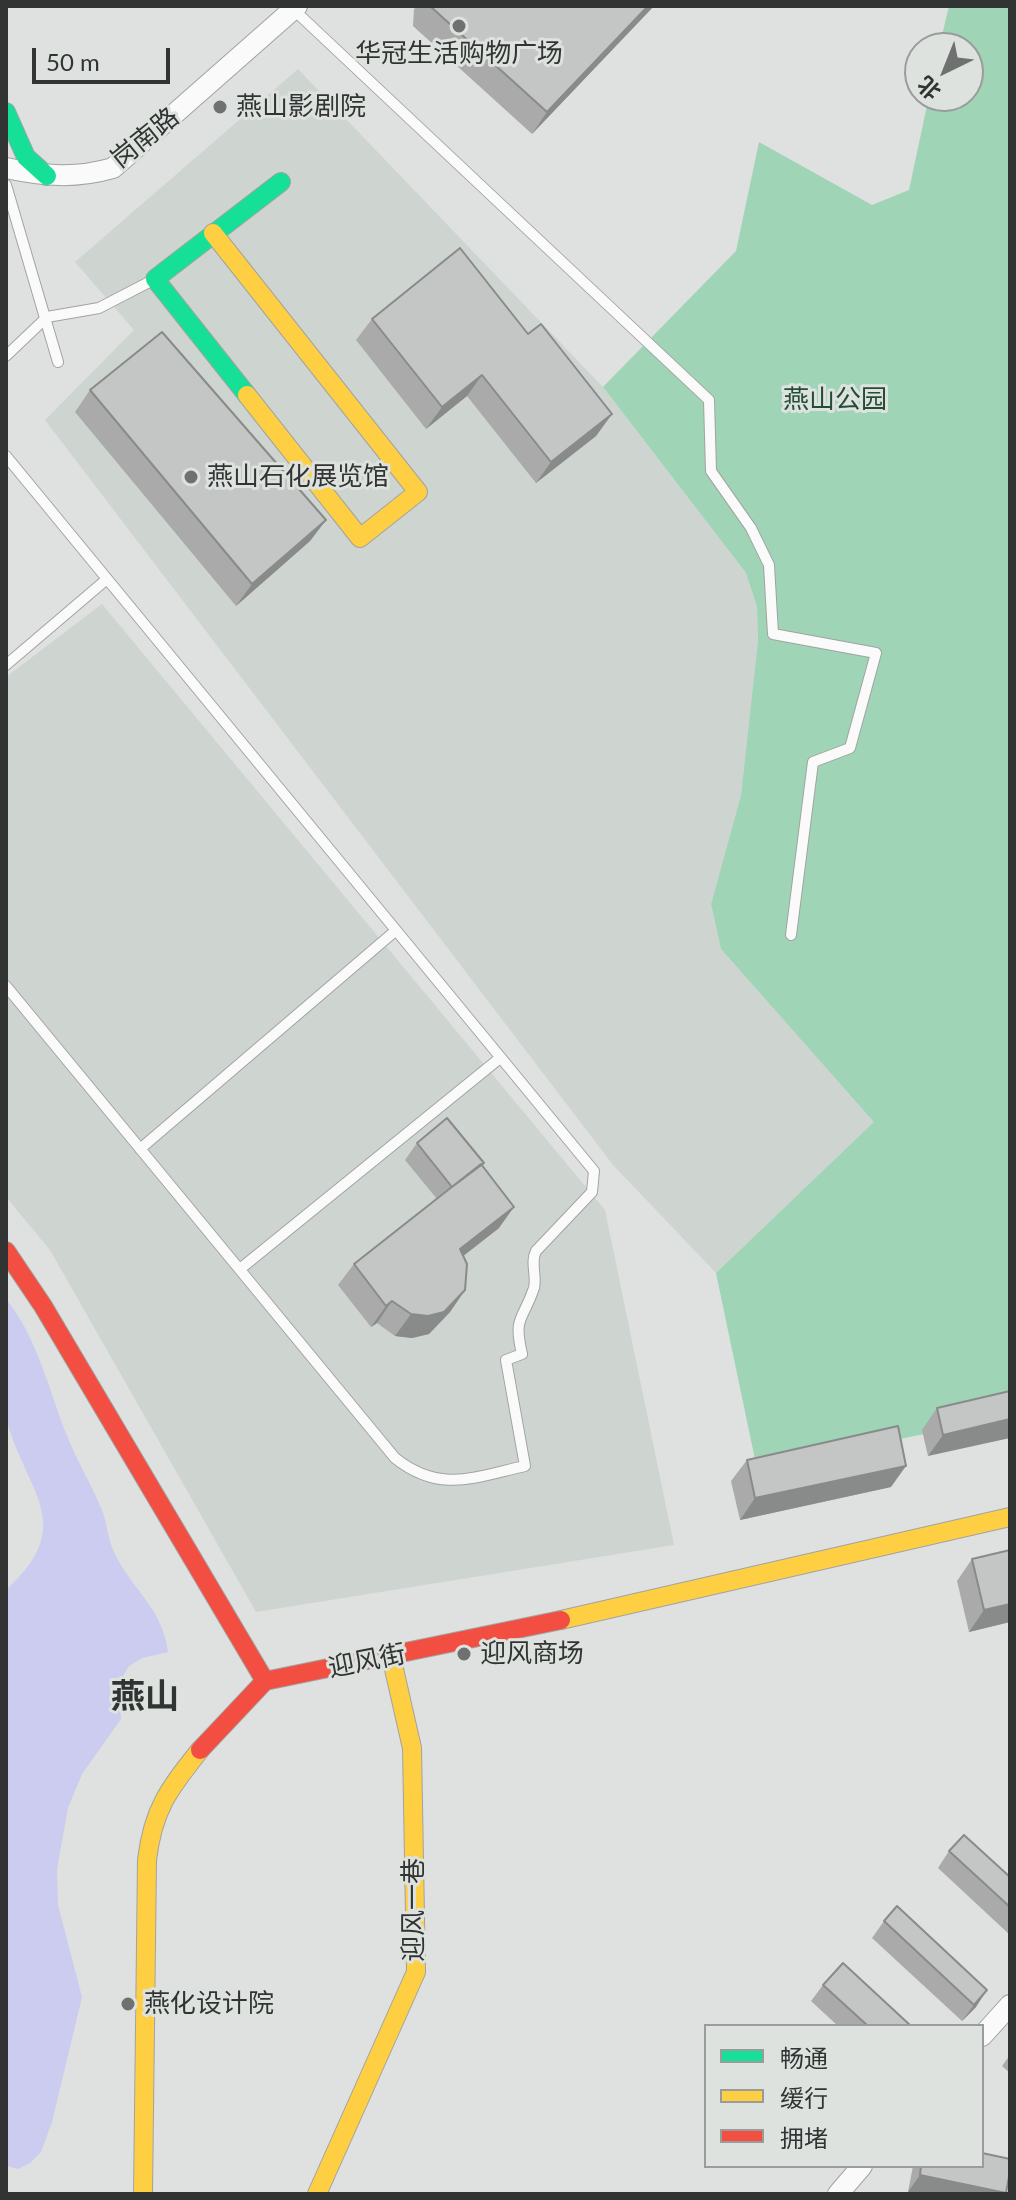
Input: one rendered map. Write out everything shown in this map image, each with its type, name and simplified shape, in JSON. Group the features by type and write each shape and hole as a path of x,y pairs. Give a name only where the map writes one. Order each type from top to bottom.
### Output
{"street":[{"name":"岗南路","path":"6,168 47,176 85,177 113,168 294,7"},
{"path":"6,112 26,157 47,176"},
{"path":"213,233 418,492 360,538 155,279 213,233 281,182"},
{"path":"6,1251 43,1306 265,1681 215,1731 164,1795 151,1824 147,1860 143,2194"},
{"name":"迎风街","path":"265,1681 391,1656 1010,1517"},
{"name":"迎风一巷","path":"317,2194 416,1972 412,1748 391,1656"},
{"path":"984,2034 1010,2005"},
{"path":"838,2194 860,2168"}],"lane":[{"path":"294,7 709,400 711,471 751,528 769,565 773,634 876,653 850,748 813,762 791,935"},
{"path":"6,185 58,362"},
{"path":"6,356 47,317 99,308 155,279"},
{"path":"6,456 394,932 594,1171 592,1192 532,1259 535,1285 516,1327 522,1354 506,1360 525,1466 453,1482 432,1480 410,1470 370,1429 6,986"},
{"path":"6,665 107,579"},
{"path":"140,1149 394,932"},
{"path":"240,1269 500,1058"}],"shaded area":[{"path":"298,69 603,387 746,573 757,607 758,641 741,795 711,904 721,949 875,1122 716,1273 613,1165 45,420 134,330 75,262"},
{"path":"102,604 605,1210 674,1545 256,1612 50,1250 6,1197 6,677"}],"green space":[{"name":"燕山公园","path":"949,6 1010,6 1010,1416 757,1469 716,1273 874,1122 721,949 711,904 741,795 758,641 757,607 746,573 603,387 736,251 759,142 872,205 909,190 926,112 984,112 984,32 943,32"}],"water":[{"path":"6,1299 35,1348 68,1438 102,1510 114,1552 160,1622 168,1652 142,1658 129,1666 119,1683 121,1719 82,1774 68,1808 57,1869 58,1905 82,1997 52,2122 41,2152 18,2169 6,2166 6,1590 28,1566 40,1545 43,1525 40,1506 14,1443 4,1406"}],"building":[{"path":"430,6 648,6 547,112"},
{"path":"460,248 528,334 541,324 612,414 551,462 482,375 442,407 372,319"},
{"name":"燕山石化展览馆","path":"162,332 326,520 252,584 90,390"},
{"path":"447,1118 484,1163 452,1187 417,1143"},
{"path":"481,1164 514,1207 460,1249 467,1264 465,1290 444,1312 428,1316 411,1314 392,1301 386,1306 354,1264"},
{"path":"1010,1391 1010,1419 943,1435 937,1408"},
{"path":"898,1426 906,1466 755,1498 747,1460"},
{"path":"1010,1550 1010,1604 984,1610 972,1559"},
{"path":"964,1835 1010,1877 1010,1907 949,1851"},
{"path":"897,1906 987,1990 974,2005 884,1921"},
{"path":"843,1963 909,2024 866,2024 823,1985"},
{"path":"984,2153 1010,2159 1006,2193 920,2175 921,2168 984,2168"}],"traffic: fast":[{"path":"6,112 26,157 47,176"},
{"path":"247,395 155,279 281,182"}],"traffic: slow":[{"path":"213,233 418,492 360,538 247,395"},
{"path":"561,1620 1010,1517"},
{"path":"317,2194 416,1972 412,1748 391,1656"},
{"path":"143,2194 147,1860 153,1827 164,1800 200,1750"}],"traffic: jam":[{"path":"6,1251 43,1306 265,1681"},
{"path":"200,1750 265,1681 561,1620"}],"place":[{"name":"华冠生活购物广场","path":"459,26"},
{"name":"燕山影剧院","path":"220,107"},
{"name":"燕山石化展览馆","path":"191,477"},
{"name":"迎风商场","path":"464,1654"},
{"name":"燕化设计院","path":"128,2004"}],"district":[{"name":"燕山","path":"145,1697"}]}
